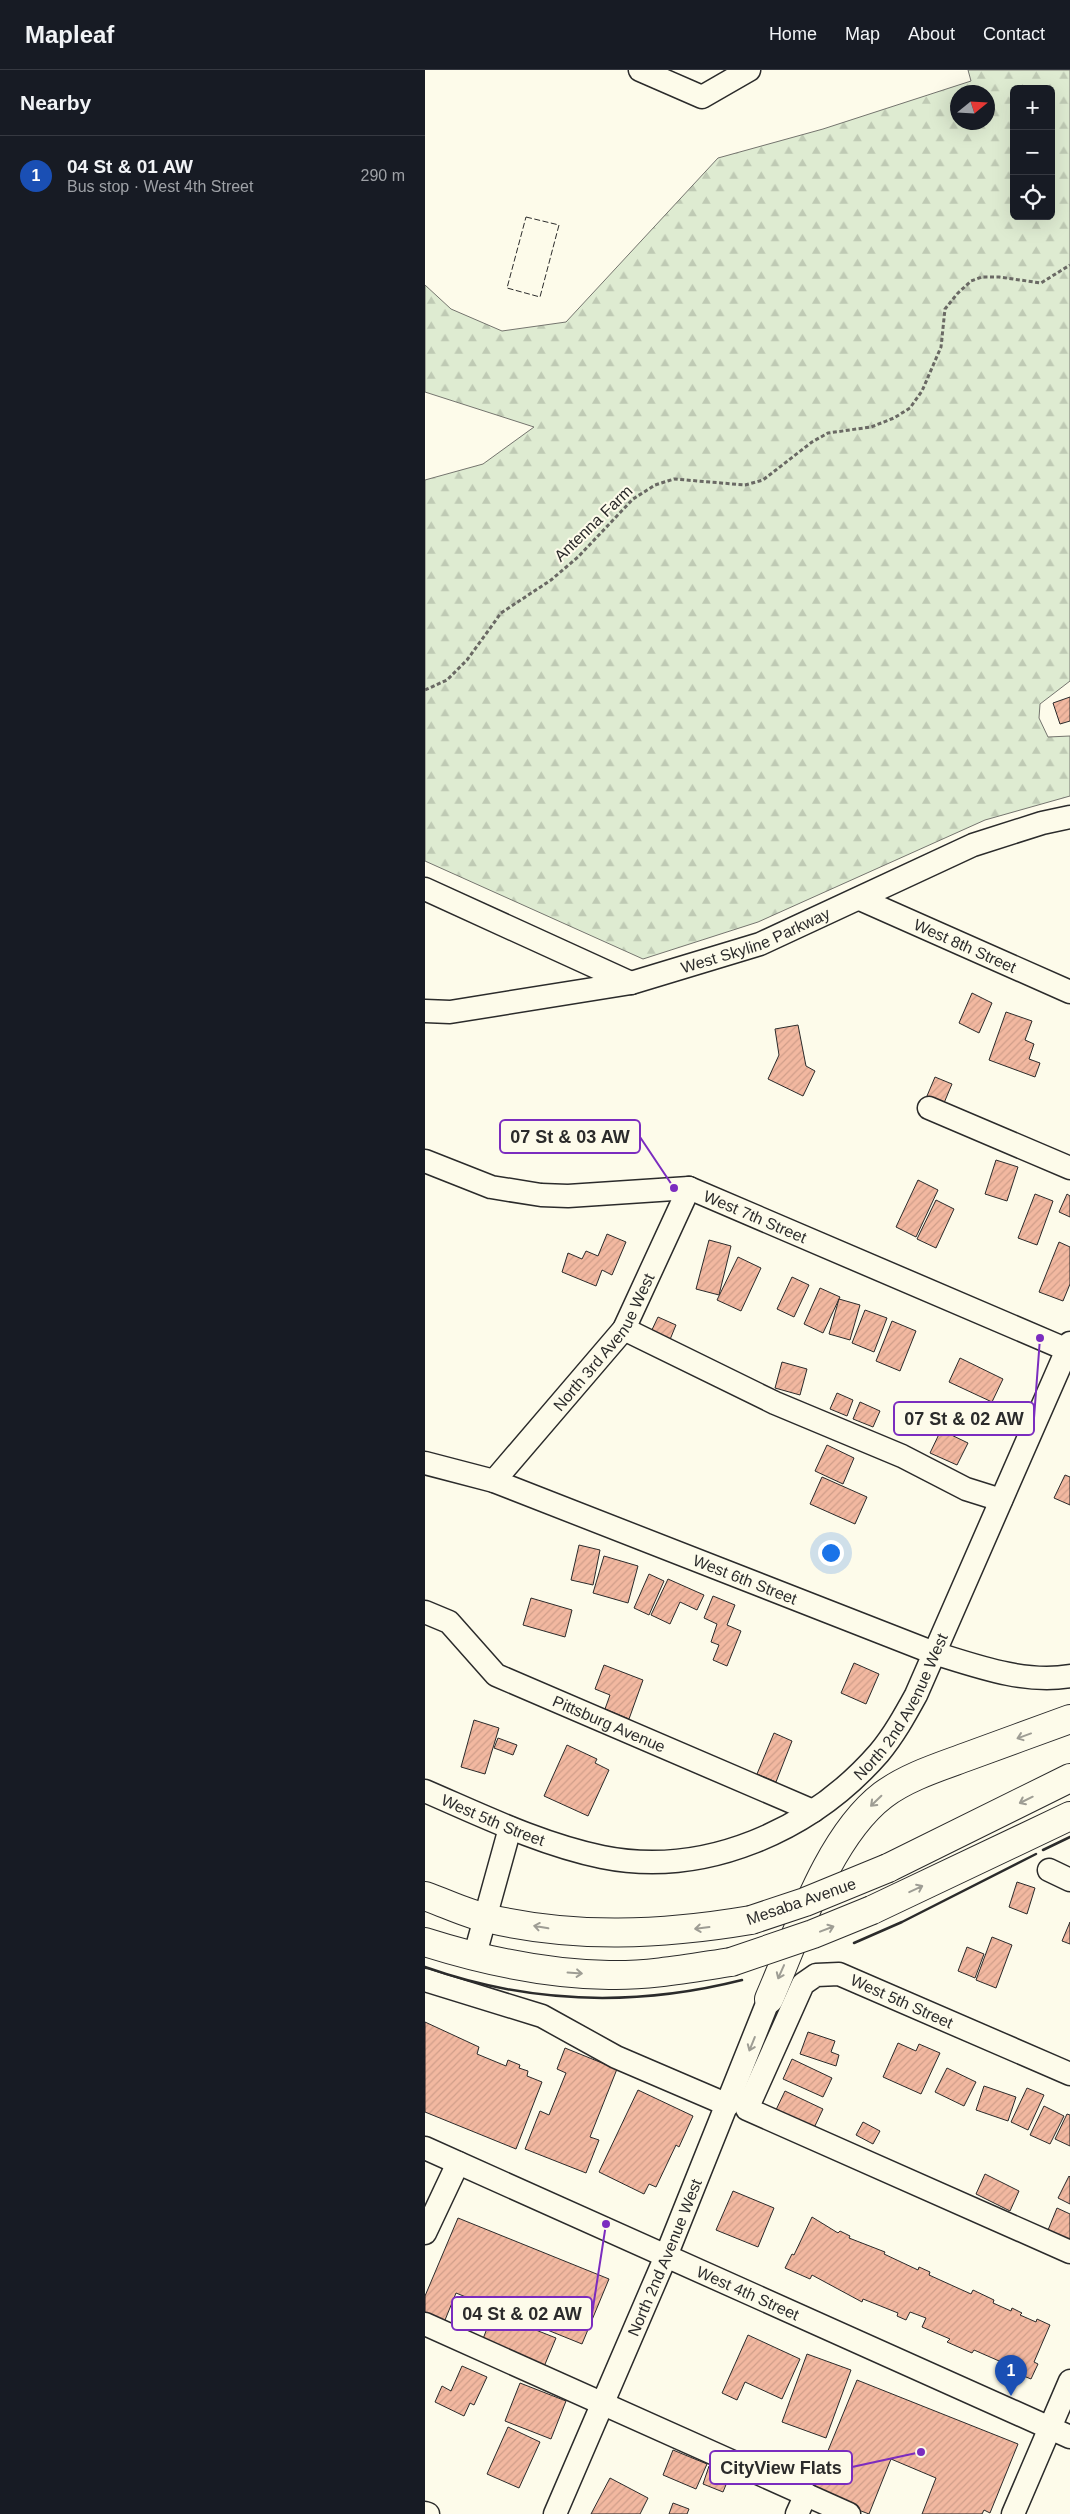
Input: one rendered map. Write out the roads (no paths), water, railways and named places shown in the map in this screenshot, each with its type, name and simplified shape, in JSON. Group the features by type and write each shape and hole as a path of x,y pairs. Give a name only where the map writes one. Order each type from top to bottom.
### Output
{"highway":[{"path":"769,1999 824,1874 860,1817 884,1794 911,1779 945,1765 1070,1720"},
{"name":"Mesaba Avenue","path":"425,1896 485,1918 583,1933 628,1934 682,1930 751,1920 805,1902 887,1868 1070,1778"},
{"name":"Mesaba Avenue","path":"425,1942 474,1958 549,1971 610,1975 684,1969 731,1962 813,1934 871,1910 1070,1816"}],"street":[{"path":"639,70 702,96 749,70"},
{"name":"West Skyline Parkway","path":"425,1011 450,1012 631,983 759,944 860,899 973,845 1042,823 1070,817"},
{"path":"425,890 631,983"},
{"name":"West 8th Street","path":"860,899 1070,992"},
{"path":"929,1108 1070,1168"},
{"name":"West 7th Street","path":"425,1161 491,1187 541,1195 568,1196 689,1188 1069,1348"},
{"name":"North 3rd Avenue West","path":"494,1482 624,1329 689,1188"},
{"path":"624,1329 775,1403 902,1456 966,1489 1001,1500"},
{"name":"North 2nd Avenue West","path":"562,1847 603,1857 642,1862 676,1861 733,1850 768,1836 813,1810 839,1791 880,1752 899,1726 916,1695 1069,1348"},
{"name":"West 6th Street","path":"425,1463 494,1482 934,1653 987,1669 1024,1676 1070,1676"},
{"name":"Pittsburg Avenue","path":"425,1612 449,1622 496,1675 813,1810"},
{"name":"West 5th Street","path":"425,1791 510,1828 562,1847"},
{"path":"474,1958 510,1828"},
{"path":"1049,1870 1070,1880"},
{"name":"West 5th Street","path":"737,2107 803,1984 816,1975 839,1974 1070,2074"},
{"path":"425,1980 543,2016 616,2057 737,2107 1070,2252"},
{"name":"North 2nd Avenue West","path":"555,2514 666,2256 737,2107 769,1999"},
{"name":"West 4th Street","path":"425,2148 1070,2437"},
{"path":"426,2229 458,2162"},
{"path":"425,2324 604,2402 801,2504 849,2514"},
{"path":"1013,2514 1070,2381"}],"place":[{"name":"07 St & 03 AW","path":"674,1188"},
{"name":"07 St & 02 AW","path":"1040,1338"},
{"name":"04 St & 02 AW","path":"606,2224"},
{"name":"04 St & 01 AW","path":"1011,2396"},
{"name":"CityView Flats","path":"921,2452"}]}
